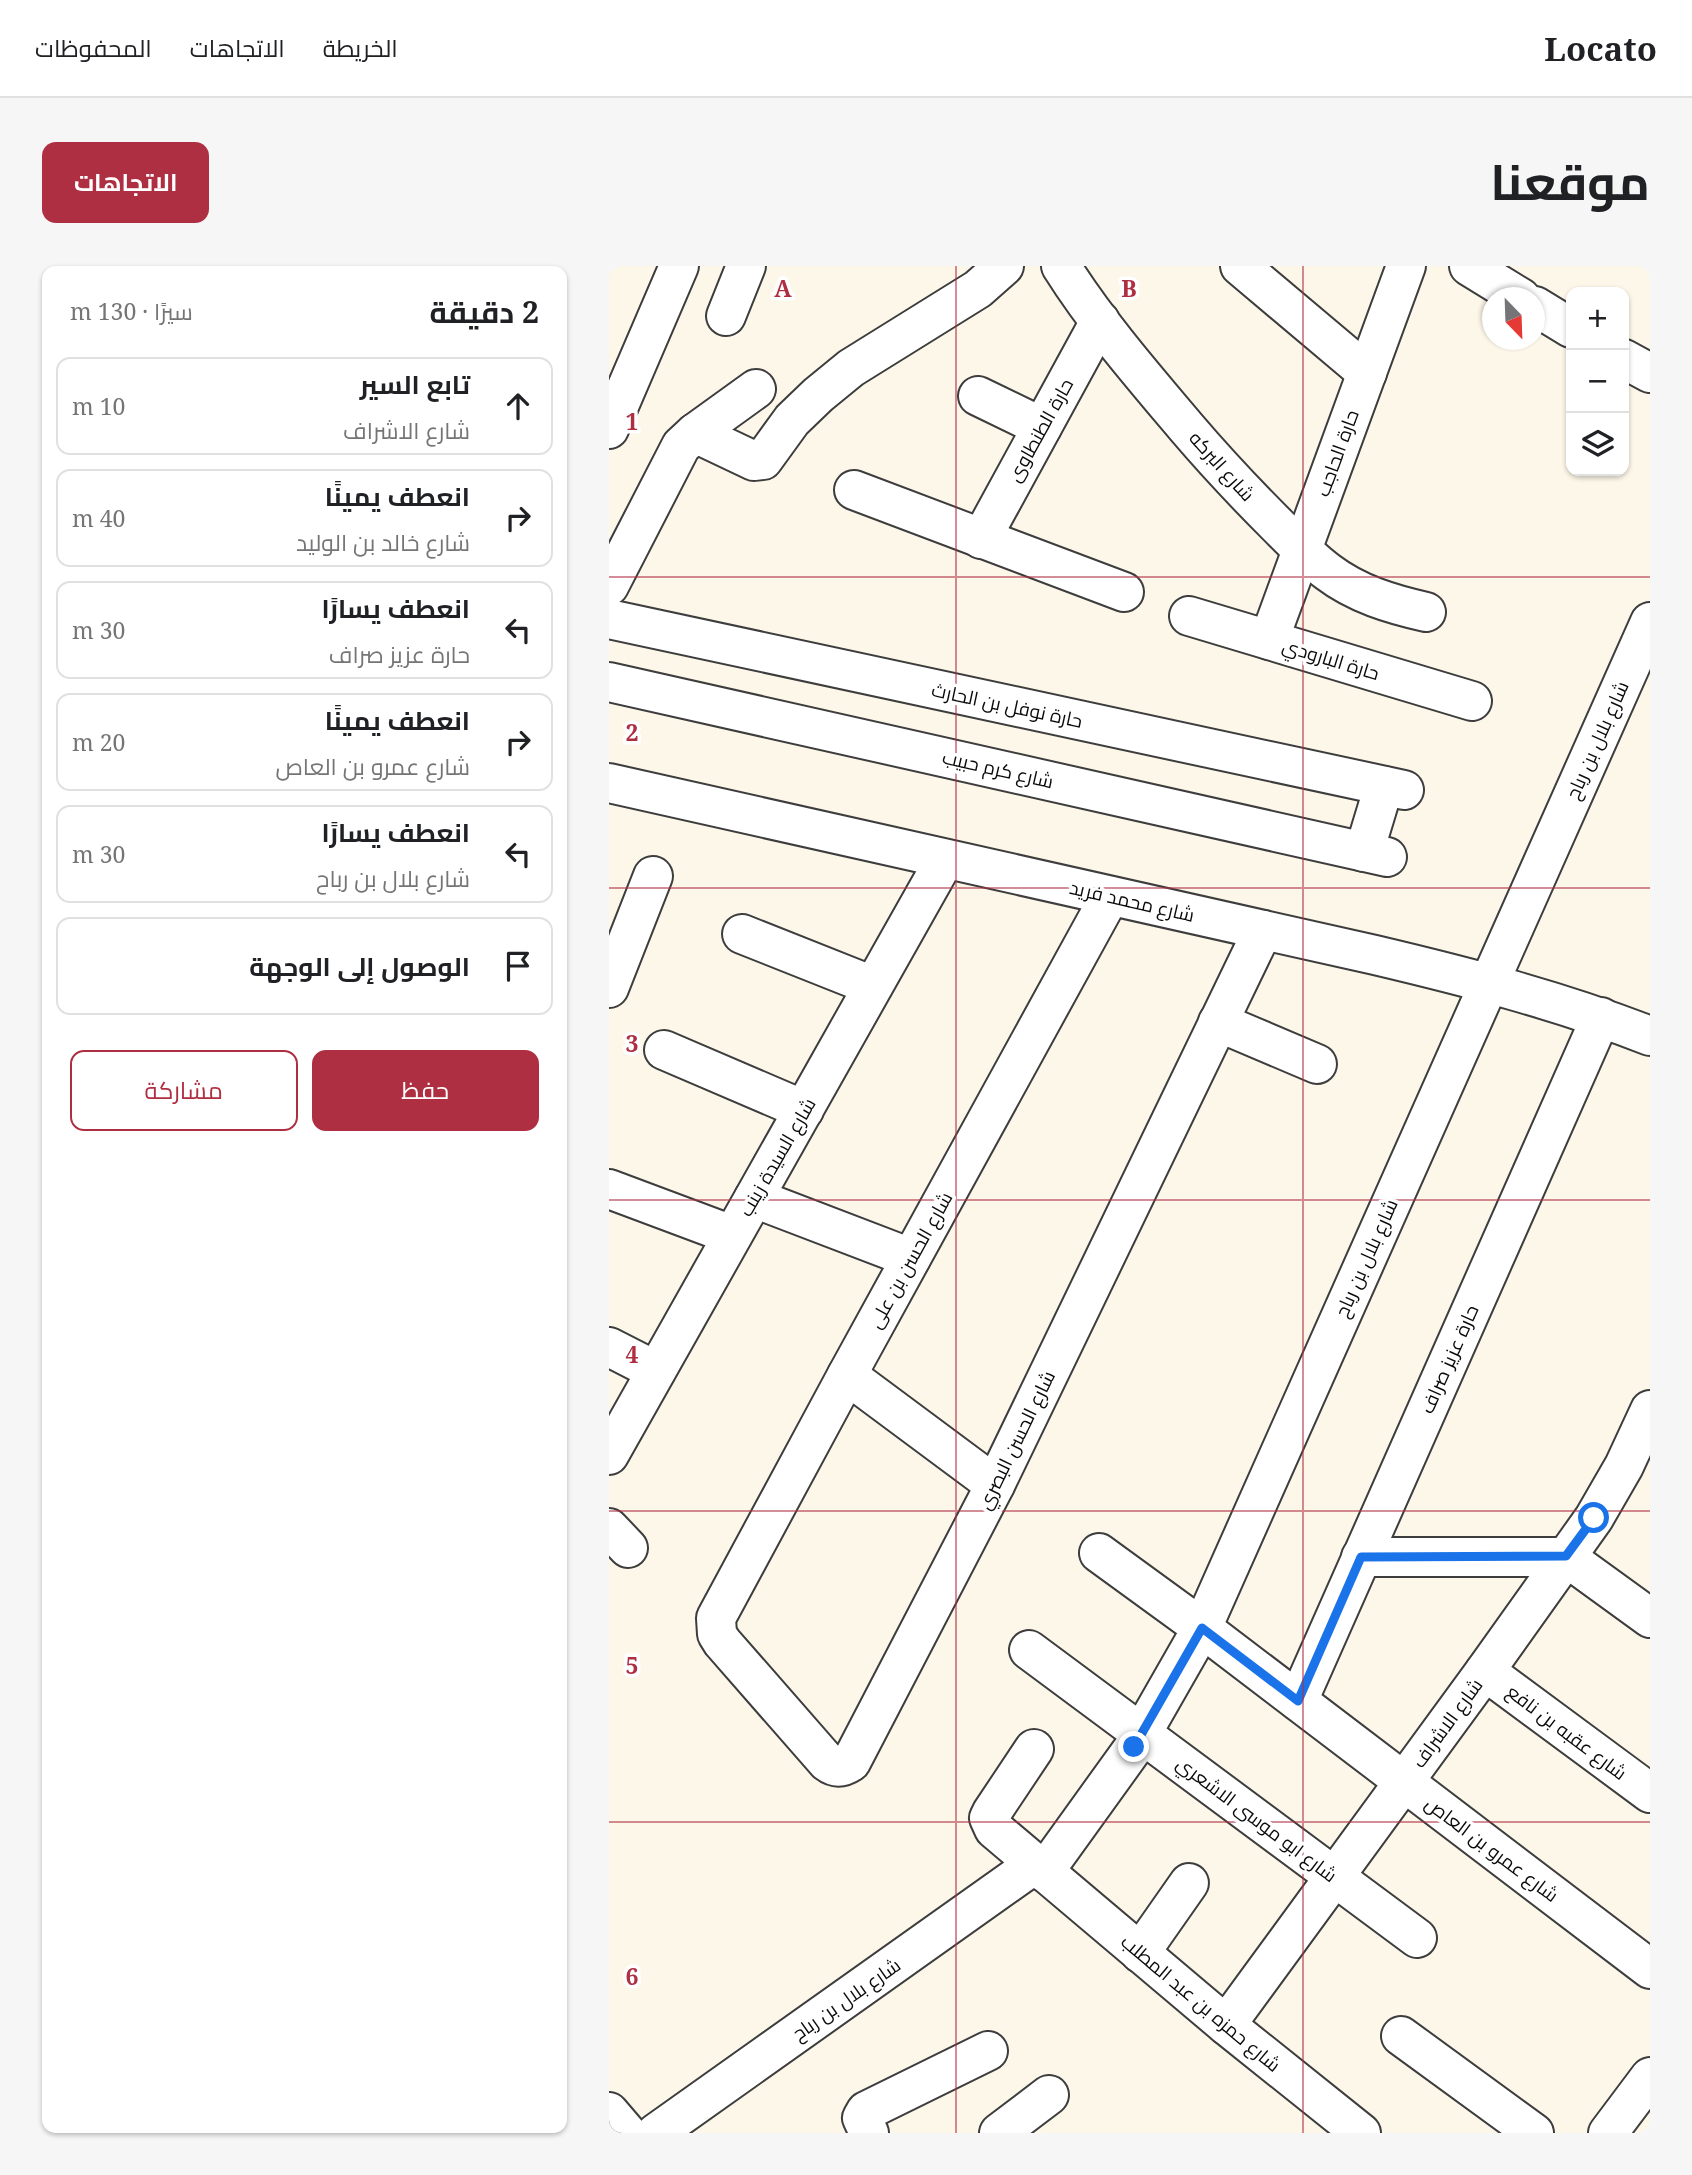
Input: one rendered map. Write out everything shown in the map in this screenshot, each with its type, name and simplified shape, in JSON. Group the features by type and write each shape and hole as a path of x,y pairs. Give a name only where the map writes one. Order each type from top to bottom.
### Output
{"street":[{"path":"609,429 679,266"},
{"path":"726,316 746,266"},
{"path":"695,433 754,461 764,460 792,420 818,395 851,369 978,289 1004,266"},
{"name":"شارع البركه","path":"1061,266 1100,321 1231,480 1302,550 1329,573 1359,591 1392,604 1426,612"},
{"path":"1240,266 1367,373"},
{"name":"حارة الحاجب","path":"1269,640 1406,266"},
{"path":"1469,266 1503,287"},
{"path":"1545,312 1566,325"},
{"name":"حارة الطنطاوى","path":"981,539 1100,321"},
{"path":"1629,362 1650,373"},
{"path":"609,586 681,446 756,389"},
{"path":"978,396 1042,427"},
{"path":"855,491 1124,592"},
{"name":"حارة البارودي","path":"1189,616 1472,701"},
{"name":"حارة نوفل بن الحارث","path":"609,619 1394,788 1376,854"},
{"name":"شارع بلال بن رباح","path":"656,2133 1040,1868 1142,1734 1202,1628 1650,622"},
{"name":"شارع كرم حبيب","path":"609,682 1376,854"},
{"name":"شارع محمد فريد","path":"609,783 1489,982 1601,1017 1650,1036"},
{"name":"شارع السيدة زينب","path":"609,1455 944,859"},
{"path":"609,988 653,876"},
{"name":"شارع الحسن بن على","path":"716,1626 719,1610 1110,896"},
{"name":"شارع الحسن البصري","path":"716,1626 722,1642 827,1762 833,1767 842,1768 851,1762 995,1485 1262,930"},
{"path":"742,934 873,986"},
{"name":"حارة عزيز صراف","path":"1298,1701 1601,1017"},
{"path":"1219,1022 1317,1064"},
{"path":"664,1050 804,1110"},
{"path":"609,1189 732,1236"},
{"path":"754,1198 911,1258"},
{"path":"609,1347 656,1371"},
{"path":"847,1375 995,1485"},
{"name":"شارع الاشراف","path":"1226,2025 1594,1518 1637,1469 1650,1410"},
{"name":"شارع عمرو بن العاص","path":"1099,1553 1202,1628 1650,1969"},
{"path":"1361,1557 1566,1556 1650,1618"},
{"name":"شارع ابو موسى الاشعري","path":"1029,1650 1417,1938"},
{"name":"شارع عقبه بن نافع","path":"1485,1671 1650,1793"},
{"name":"شارع حمزه بن عبد المطلب","path":"1034,1749 989,1818 994,1829 1226,2025 1361,2133"},
{"path":"1140,1953 1189,1884"},
{"path":"1401,2036 1534,2133"},
{"path":"869,2133 862,2118 866,2111 988,2051"},
{"path":"1608,2133 1646,2091"},
{"path":"999,2133 1049,2095"},
{"path":"609,2112 627,2133"}],"route":[{"path":"1134,1747 1202,1628 1298,1701 1361,1557 1566,1556 1594,1518"}]}
